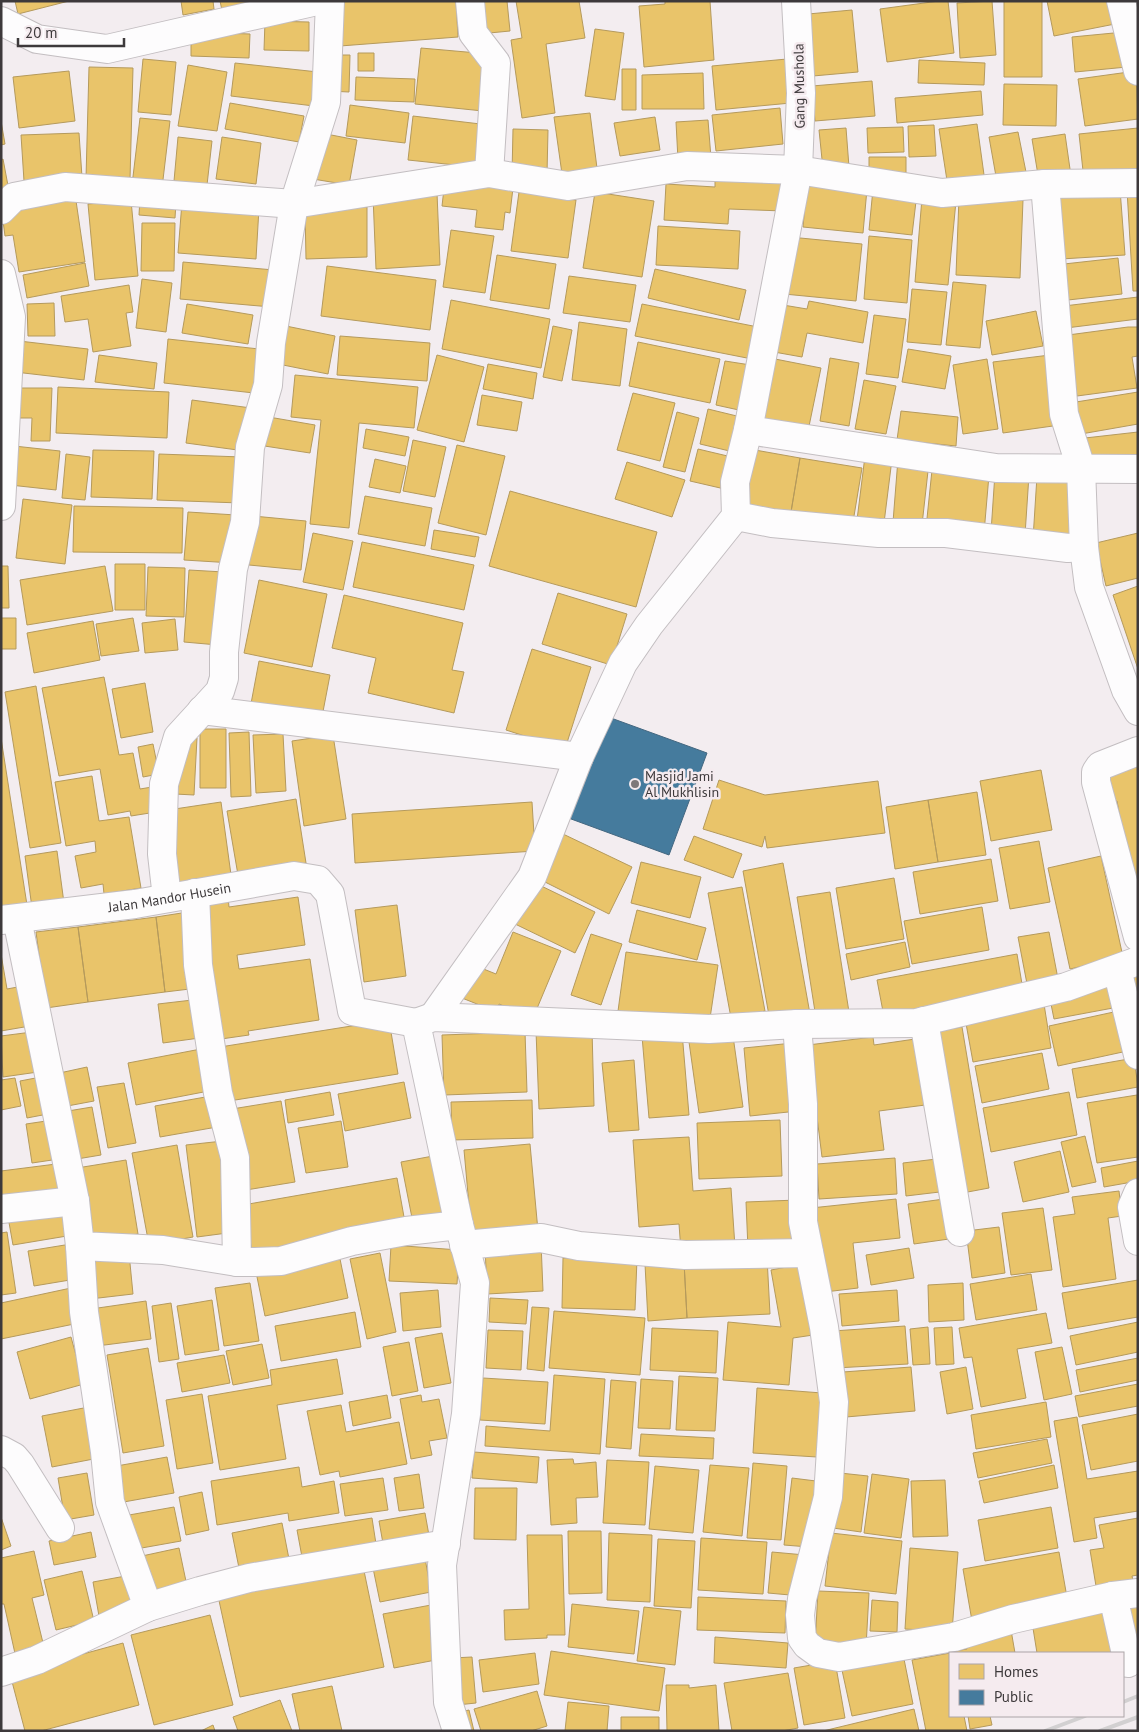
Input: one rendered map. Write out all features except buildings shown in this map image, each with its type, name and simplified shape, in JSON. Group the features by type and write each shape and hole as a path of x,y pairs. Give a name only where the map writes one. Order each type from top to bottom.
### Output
{"street":[{"path":"1,21 37,39 107,49 317,1"},
{"path":"167,898 162,854 164,784 178,737 220,691 224,678 224,652 234,569 245,522 250,448 268,385 271,343 294,204 326,102 330,1"},
{"path":"470,1 473,33 496,64 489,173"},
{"name":"Gang Mushola","path":"736,516 735,482 748,430 798,170 801,93 796,1"},
{"path":"1121,1 1138,71"},
{"path":"1,210 14,197 65,187 294,204 489,173 568,186 687,166 798,170 942,193 1045,184 1138,183"},
{"path":"1045,184 1064,414 1081,468 1084,547 1090,587 1126,690 1138,711"},
{"path":"1,274 11,318 1,506"},
{"path":"748,430 996,468 1138,469"},
{"path":"457,1731 448,1702 442,1565 466,1414 475,1283 461,1235 425,1020 532,877 579,757 623,663 649,625 736,516 772,523 879,533 946,534 1068,548 1084,547"},
{"path":"202,710 579,757"},
{"path":"1138,751 1106,763 1100,766 1096,772 1096,782 1138,937"},
{"name":"Jalan Mandor Husein","path":"9,919 167,898 294,876 318,880 330,894 352,1012 425,1020"},
{"path":"195,893 198,965 218,1093 235,1158 237,1262"},
{"path":"9,919 75,1200 84,1312 105,1452 110,1502 148,1607"},
{"path":"425,1020 709,1029 797,1024 916,1023 1066,987 1127,965 1138,1056"},
{"path":"924,1021 960,1232"},
{"path":"797,1024 803,1104 803,1222 824,1326 834,1402 828,1497 800,1615 802,1638 807,1645 818,1653 839,1657 954,1637 1013,1619 1126,1595 1128,1663"},
{"path":"1138,1192 1132,1208 1138,1242"},
{"path":"1,1209 75,1200"},
{"path":"80,1246 163,1250 237,1262 281,1261 352,1241 406,1231 541,1238 579,1246 685,1255 809,1253"},
{"path":"1,1450 14,1457 20,1464 60,1528"},
{"path":"1,1672 37,1660 148,1607 249,1578 446,1544"}],"railway":[{"path":"1124,1702 1138,1696"},
{"path":"1045,1731 1082,1717"},
{"path":"1100,1731 1138,1717"}],"place":[{"name":"Masjid Jami Al Mukhlisin","path":"635,784"}]}
